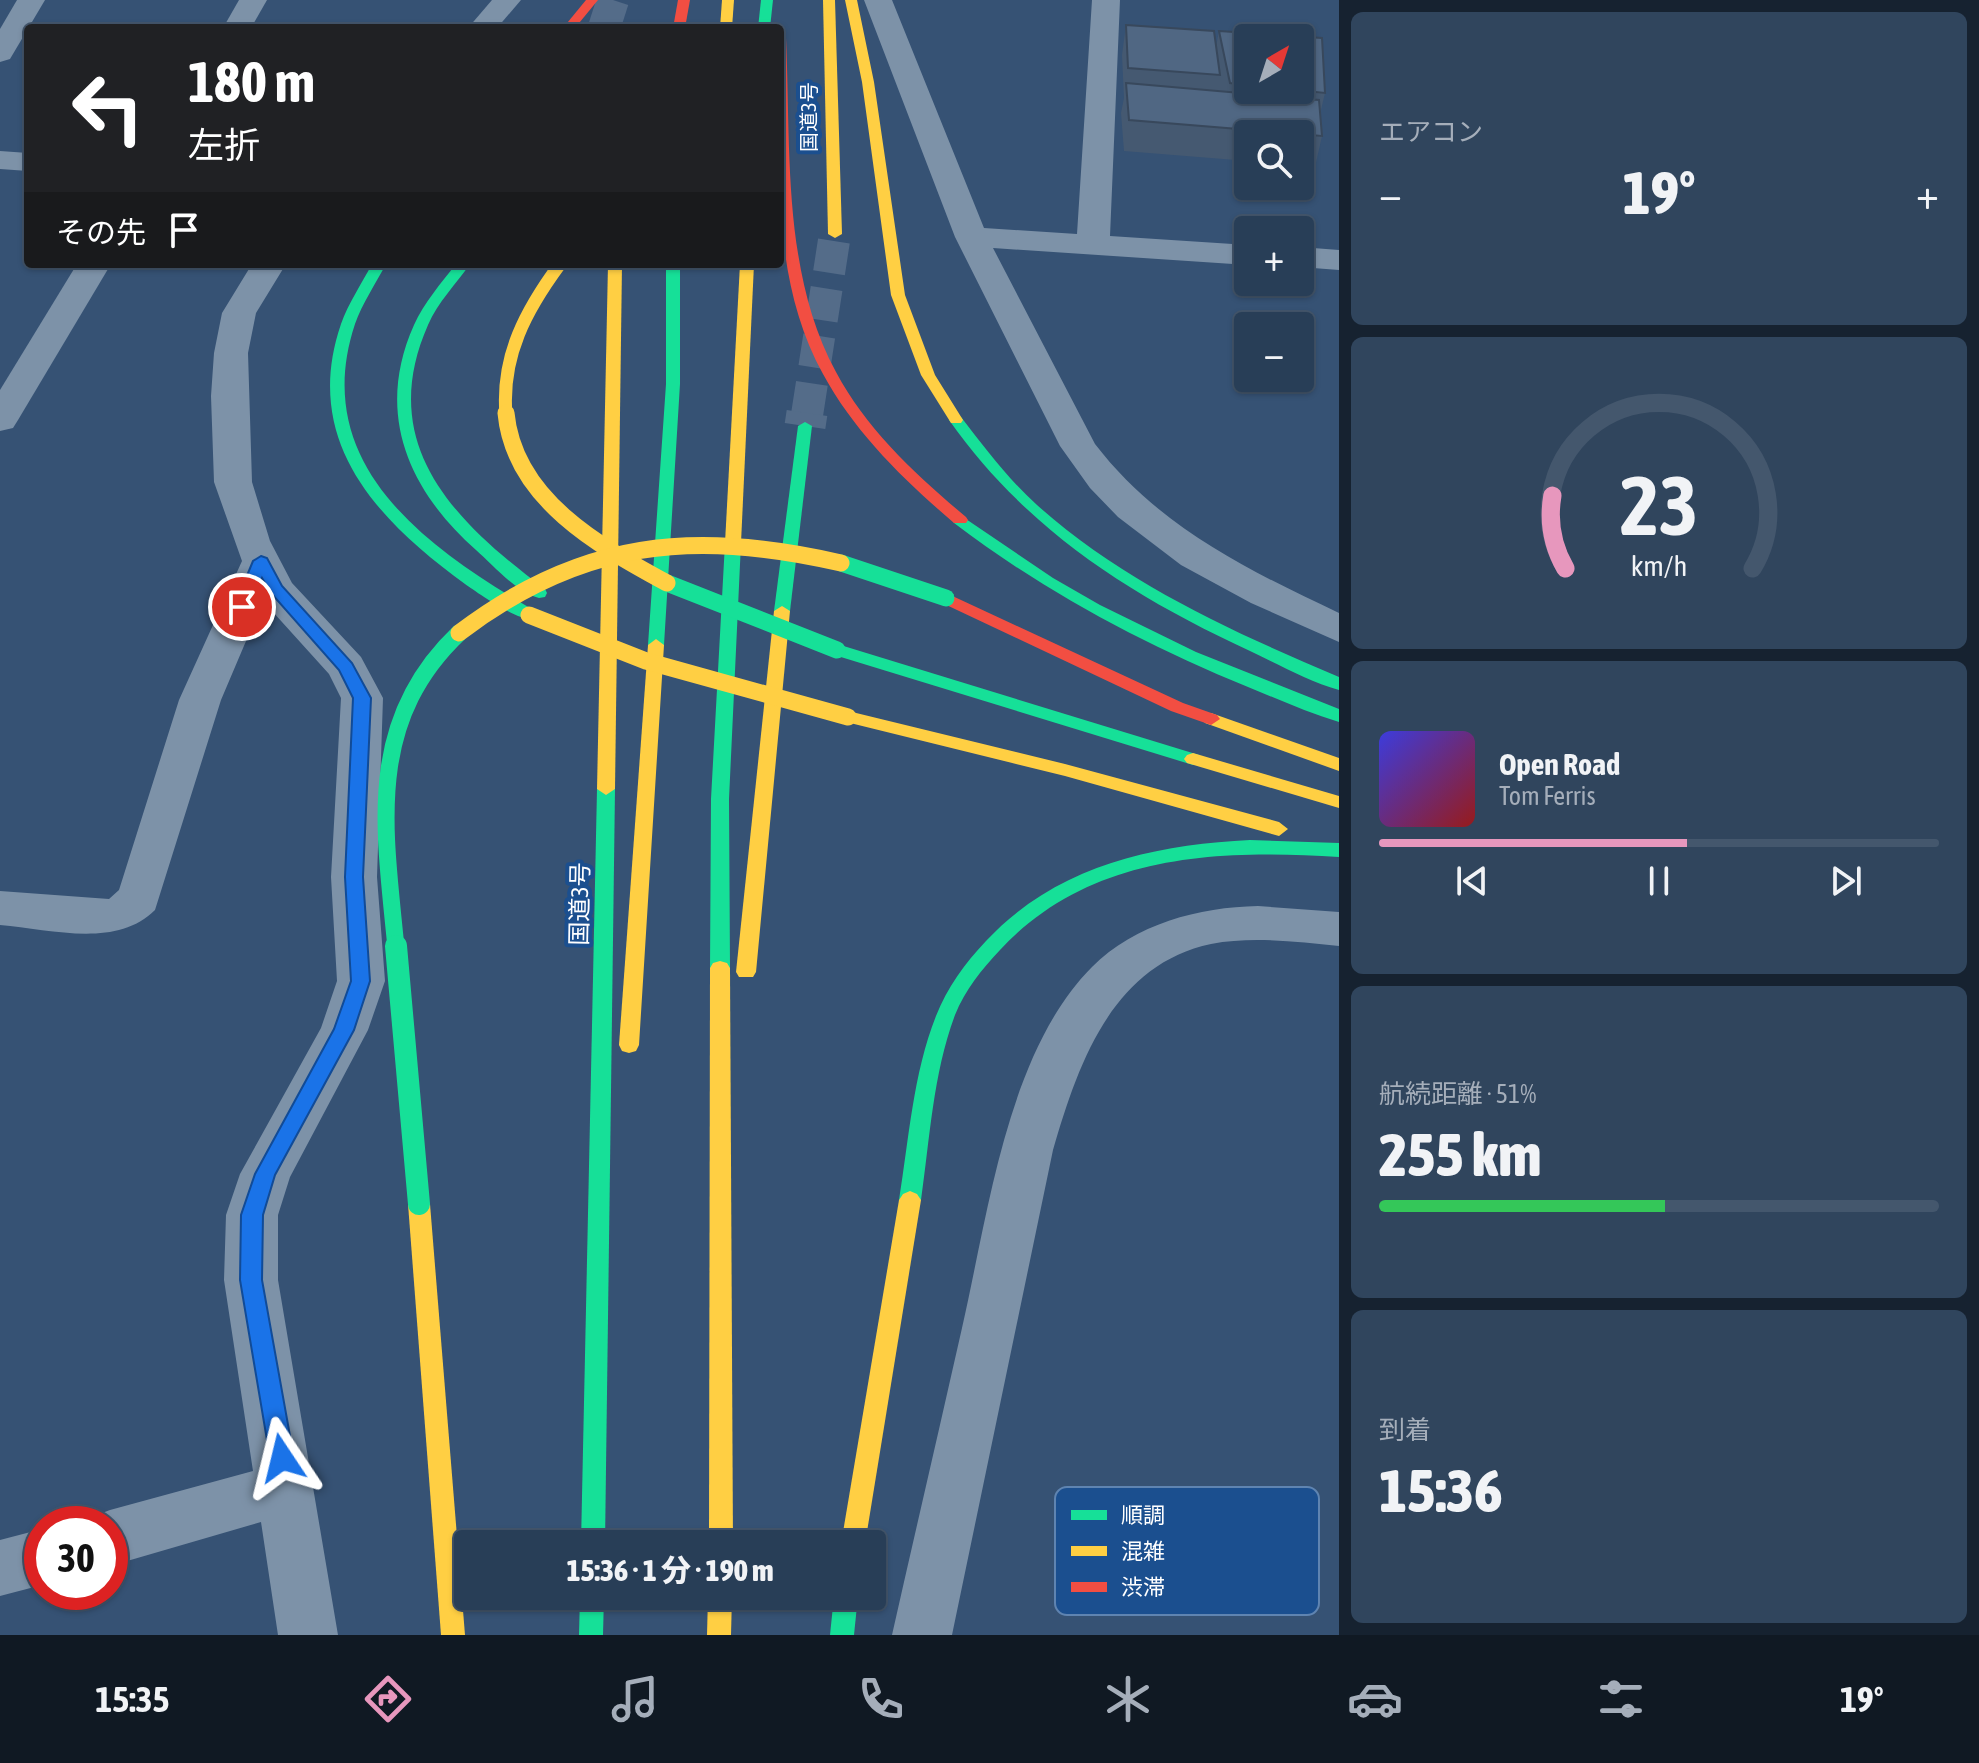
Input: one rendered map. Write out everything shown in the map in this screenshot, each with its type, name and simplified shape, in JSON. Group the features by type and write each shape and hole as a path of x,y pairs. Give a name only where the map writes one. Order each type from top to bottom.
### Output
{"highway":[{"path":"572,24 592,0"},
{"path":"680,24 684,0"},
{"path":"726,24 728,0"},
{"path":"764,24 767,0"},
{"path":"778,0 779,24"},
{"name":"国道3号","path":"829,0 835,234"},
{"path":"851,0 868,85 900,302 920,365 974,447 1038,513 1105,563 1183,612 1254,649 1339,684"},
{"path":"784,101 792,227 805,310 834,382 862,423 938,503 1043,583 1166,648 1339,716"},
{"path":"377,268 354,305 340,342 335,376 336,409 348,449 368,489 396,524 433,556 479,588 595,645 674,672 1052,766 1339,848"},
{"path":"460,268 417,333 404,372 402,412 412,457 432,497 461,532 495,563 547,599 653,653 753,693"},
{"path":"557,268 524,313 509,348 501,383 503,418 512,451 532,483 561,514 641,569 751,619 837,650 1004,704 1339,802"},
{"name":"国道3号","path":"593,1530 615,268"},
{"path":"628,1057 672,400 673,268"},
{"path":"722,1504 720,799 747,268"},
{"path":"745,989 774,673 805,426"},
{"path":"453,1635 391,883 389,769 396,729 410,694 434,659 462,629 497,602 541,578 582,562 674,545 722,543 812,555 902,580 1177,707 1339,765"},
{"path":"855,1530 931,1070 946,1015 976,964 1009,926 1052,893 1100,868 1154,853 1210,844 1277,843 1339,848"},
{"path":"721,1530 740,1098"},
{"path":"594,1499 619,1183"},
{"path":"591,1635 592,1610"},
{"path":"719,1635 720,1610"},
{"path":"842,1635 845,1610"}],"street":[{"path":"0,53 31,0"},
{"path":"239,24 253,0"},
{"path":"486,24 507,0"},
{"path":"878,0 971,237 1078,446 1099,479 1133,514 1179,548 1236,580 1339,629"},
{"path":"1093,247 1106,0"},
{"path":"0,160 24,162"},
{"path":"971,237 1234,254"},
{"path":"1314,258 1339,260"},
{"path":"0,420 92,268"},
{"path":"267,268 239,313 229,396 233,482 251,541 275,589 346,667 362,698 354,877 361,981 344,1030 265,1174 252,1215 251,1280 287,1488 308,1635"},
{"path":"0,908 114,917 126,911 139,898 200,700 261,561"},
{"path":"922,1635 1028,1150 1047,1080 1073,1024 1108,980 1156,945 1169,940 1210,927 1276,923 1339,929"},
{"path":"128,1533 287,1488"},
{"path":"0,1568 24,1562"}],"building":[{"path":"1126,25 1214,31 1220,75 1128,68"},
{"path":"1219,31 1234,32 1234,83 1230,83"},
{"path":"1314,37 1322,38 1325,93 1314,92"},
{"path":"1126,83 1234,93 1234,104 1314,104 1314,100 1319,100 1322,136 1314,135 1314,120 1234,120 1234,129 1129,120"}],"tunnel":[{"path":"605,24 613,0"},
{"path":"807,415 835,234"},
{"path":"805,426 807,413"}],"traffic: fast":[{"path":"764,24 767,0"},
{"path":"377,268 349,323 337,378 342,427 360,472 391,514 430,551 477,585 529,615"},
{"path":"460,268 425,316 405,367 402,407 409,444 424,479 447,511 475,541 539,593"},
{"path":"656,645 673,384 673,268"},
{"path":"956,420 990,466 1031,508 1077,545 1127,579 1180,609 1233,637 1339,684"},
{"path":"782,611 805,426"},
{"path":"960,520 1048,582 1094,609 1190,656 1339,716"},
{"path":"720,968 720,799 733,543"},
{"path":"841,563 946,598"},
{"path":"667,583 731,611 837,650"},
{"path":"419,1204 388,866 387,783 396,729 406,702 429,665 459,633"},
{"path":"837,650 1193,759"},
{"path":"593,1530 606,789"},
{"path":"910,1200 927,1082 938,1036 958,991 972,970 1007,931 1043,902 1081,881 1121,865 1206,849 1295,847 1339,850"},
{"path":"591,1635 592,1610"},
{"path":"842,1635 845,1610"}],"traffic: slow":[{"path":"726,24 728,0"},
{"path":"829,0 835,234"},
{"path":"851,0 868,82 898,295 928,375 956,420"},
{"path":"557,268 537,295 520,327 509,360 504,393 507,425 518,457 537,488 564,517 601,544 667,583"},
{"path":"606,789 615,268"},
{"path":"733,543 747,268"},
{"path":"459,633 499,602 544,578 591,561 640,550 690,545 741,545 841,563"},
{"path":"746,972 782,611"},
{"path":"529,615 646,661 848,717"},
{"path":"629,1045 656,645"},
{"path":"848,717 1065,770 1279,829"},
{"path":"1211,719 1339,765"},
{"path":"1193,759 1339,802"},
{"path":"720,968 722,1504"},
{"path":"855,1530 910,1200"},
{"path":"419,1204 453,1635"},
{"path":"721,1530 723,1476"},
{"path":"719,1635 720,1610"}],"traffic: jam":[{"path":"572,24 592,0"},
{"path":"680,24 684,0"},
{"path":"784,155 796,273 805,311 829,372 860,419 897,463 960,520"},
{"path":"946,598 1177,707 1211,719"}],"route":[{"path":"242,607 261,561 275,589 312,625 346,667 362,698 354,877 361,981 344,1030 265,1174 252,1215 251,1280 282,1458"}]}
